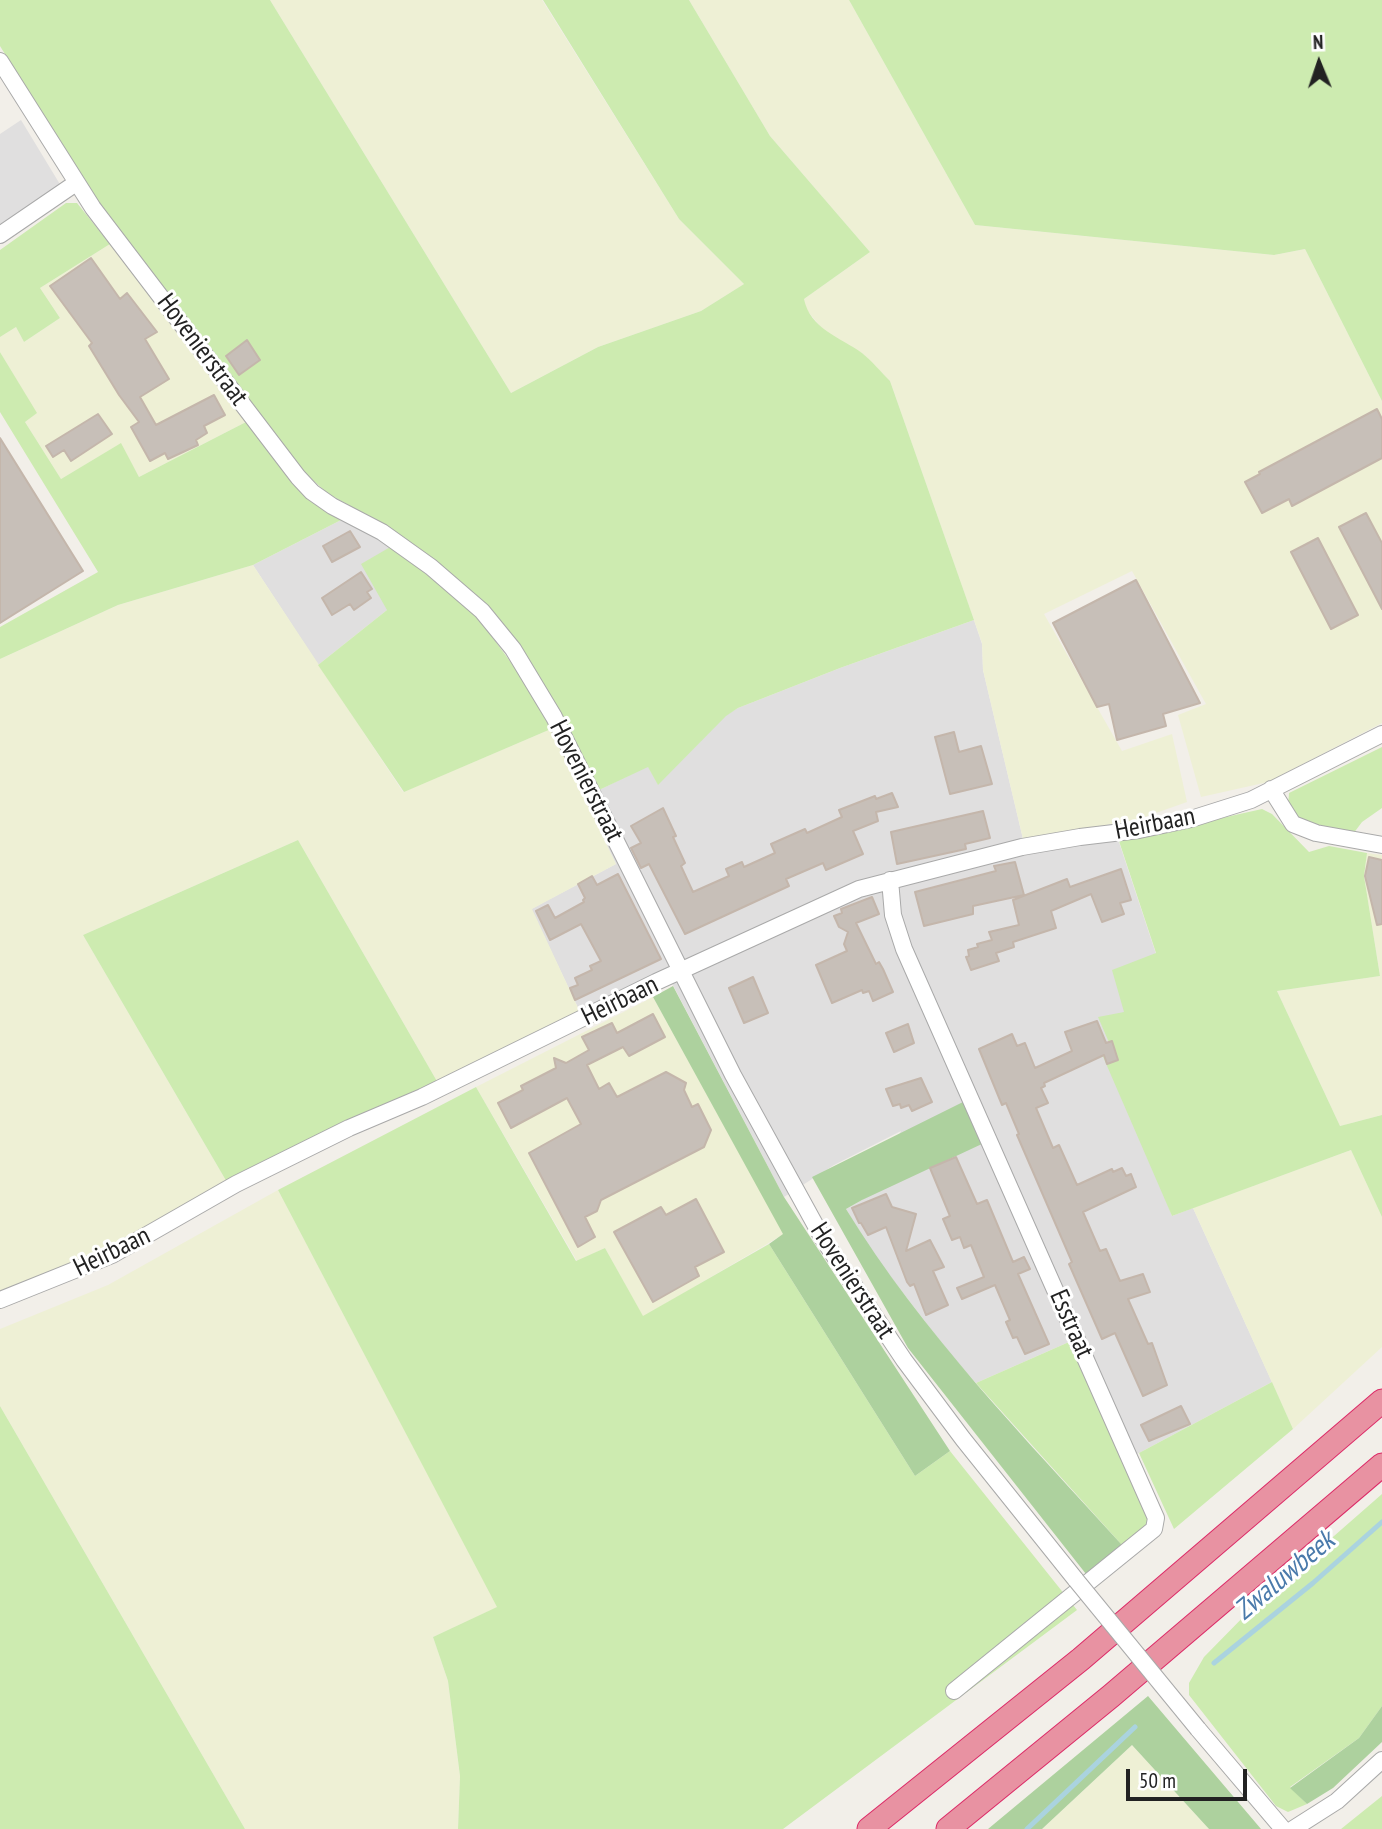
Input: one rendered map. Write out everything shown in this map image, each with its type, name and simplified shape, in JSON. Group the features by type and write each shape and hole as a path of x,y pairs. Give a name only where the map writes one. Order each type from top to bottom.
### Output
{"highway":[{"path":"869,1829 1081,1658 1382,1401"},
{"path":"948,1829 1111,1696 1382,1465"}],"street":[{"name":"Hovenierstraat","path":"0,61 76,183 298,477 312,492 332,506 382,532 430,567 482,611 513,649 554,717 733,1075 823,1239 904,1360 962,1438 1198,1729 1283,1829"},
{"path":"0,235 76,183"},
{"name":"Heirbaan","path":"0,1300 112,1255 236,1184 349,1128 422,1097 681,971 859,889 1022,847 1139,830 1191,819 1251,800 1382,734"},
{"path":"1271,789 1286,816 1304,830 1382,845"},
{"name":"Esstraat","path":"890,880 893,915 904,949 1156,1518 1154,1529 954,1691"},
{"path":"1293,1829 1337,1801 1382,1760"}],"shaded area":[{"path":"21,120 61,186 0,227 0,134"},
{"path":"343,519 392,546 387,610 318,665 253,565"},
{"path":"974,620 982,644 983,670 1023,839 1113,824 1156,954 1125,1013 1111,1048 1172,1216 1193,1208 1272,1382 1125,1458 1069,1342 976,1383 950,1354 874,1255 846,1209 862,1200 901,1131 834,1165 784,1197 665,970 580,1012 531,909 616,864 600,832 599,790 648,766 658,784 726,715 738,708"}],"green space":[{"path":"0,0 270,0 511,393 598,347 701,311 744,284 679,219 543,0 689,0 770,136 870,252 804,299 812,318 819,325 862,353 890,381 974,620 738,708 726,716 658,785 648,767 599,790 533,668 507,628 471,593 395,531 327,493 304,472 101,207 0,46"},
{"path":"270,0 542,0 679,219 744,284 701,311 598,347 511,393"},
{"path":"689,0 849,0 975,225 1274,255 1305,249 1382,401 1382,723 1268,782 1201,797 1178,715 1206,704 1132,571 1044,614 1122,751 1172,734 1187,802 1136,820 1023,839 983,670 982,643 890,381 863,354 824,331 806,309 804,299 870,252 770,136"},
{"path":"849,0 1382,0 1382,401 1305,249 1274,255 975,225"},
{"path":"66,203 77,203 110,244 40,288 60,318 24,342 16,327 0,337 0,250"},
{"path":"110,244 246,422 139,477 120,444 61,479 25,422 36,413 0,352 0,337 16,327 24,342 60,318 40,288"},
{"path":"0,352 37,413 25,422 61,479 121,443 139,477 246,422 295,483 343,519 253,565 118,605 0,659 0,627 98,572 0,412"},
{"path":"392,546 477,616 520,675 551,729 404,792 318,665 387,610 361,564"},
{"path":"253,565 403,792 551,729 616,864 532,909 580,1012 438,1083 298,840 83,935 228,1184 132,1238 0,1294 0,659 118,605"},
{"path":"1382,747 1382,808 1362,822 1353,834 1306,823 1291,812 1288,805 1289,793"},
{"path":"1262,809 1272,814 1309,852 1329,846 1367,853 1364,876 1380,976 1277,991 1340,1126 1382,1115 1382,1217 1351,1150 1172,1216 1101,1052 1111,1047 1098,1017 1124,1012 1112,970 1156,953 1119,841"},
{"path":"298,840 438,1083 228,1184 83,935"},
{"path":"1367,853 1382,855 1382,1115 1340,1126 1277,991 1380,976 1364,876"},
{"path":"673,986 784,1197 950,1451 915,1476 769,1244 783,1234 653,997"},
{"path":"653,997 784,1234 643,1317 605,1248 577,1261 476,1087"},
{"path":"476,1087 576,1261 605,1248 643,1316 769,1244 915,1476 950,1451 1077,1610 783,1829 458,1829 460,1776 448,1681 433,1637 497,1607 278,1190"},
{"path":"965,1101 984,1143 846,1209 876,1255 941,1342 1122,1545 1086,1574 908,1348 812,1177"},
{"path":"1351,1150 1382,1217 1382,1347 1293,1429 1193,1208"},
{"path":"278,1190 498,1607 433,1637 448,1681 460,1776 458,1829 245,1829 0,1406 0,1329 108,1285"},
{"path":"1069,1342 1153,1516 1153,1522 1122,1545 976,1383"},
{"path":"1272,1382 1293,1429 1174,1529 1139,1453"},
{"path":"0,1406 245,1829 0,1829"},
{"path":"1382,1494 1382,1706 1359,1738 1290,1787 1307,1804 1288,1812 1276,1806 1189,1695 1189,1683 1204,1657 1254,1606"},
{"path":"1148,1696 1261,1829 1209,1829 1132,1745 1042,1829 988,1829"},
{"path":"1382,1706 1382,1742 1333,1788 1307,1804 1290,1788 1359,1738"},
{"path":"1132,1745 1209,1829 1042,1829"},
{"path":"1382,1796 1382,1829 1341,1829"}],"building":[{"path":"91,258 120,299 127,293 157,332 145,339 169,379 140,397 156,425 214,395 225,415 204,426 207,433 196,440 198,445 168,459 165,453 150,461 131,427 139,422 89,346 92,343 50,286"},
{"path":"247,340 260,360 239,375 226,356"},
{"path":"1377,409 1382,419 1382,458 1292,506 1289,499 1262,513 1245,482"},
{"path":"98,414 112,434 71,461 64,450 53,457 46,446"},
{"path":"0,438 83,571 0,623"},
{"path":"1366,513 1382,543 1382,609 1339,527"},
{"path":"350,531 360,547 332,562 323,546"},
{"path":"1318,538 1358,615 1331,629 1291,552"},
{"path":"361,572 372,589 367,592 371,598 354,610 350,604 332,615 322,598"},
{"path":"1136,580 1200,703 1163,714 1166,726 1117,740 1109,704 1097,707 1053,623"},
{"path":"954,732 959,752 981,746 992,784 950,794 935,737"},
{"path":"892,793 898,807 876,812 878,821 853,831 863,854 826,870 823,863 786,879 789,886 685,934 649,864 641,868 631,848 641,843 631,826 663,808 676,836 673,837 685,863 681,866 693,892 729,876 726,869 742,862 744,867 775,853 771,844 805,829 807,833 842,817 839,810 875,796 876,799"},
{"path":"983,811 990,838 965,844 966,849 897,864 891,832"},
{"path":"1369,857 1382,860 1382,924 1377,925 1365,876"},
{"path":"1015,862 1024,895 973,906 973,914 924,926 915,892 996,871 994,866"},
{"path":"1121,869 1131,900 1120,903 1124,914 1102,922 1091,894 1051,911 1056,928 1013,942 1014,947 996,953 999,961 971,970 966,957 969,956 968,950 992,940 989,932 1019,925 1013,900 1067,879 1070,887"},
{"path":"618,874 661,959 575,1000 570,988 578,985 575,978 592,970 590,966 601,961 581,924 550,940 536,911 548,905 555,918 584,902 585,898 578,884 592,876 597,885"},
{"path":"872,897 879,914 856,923 893,992 873,1001 869,991 863,993 862,990 832,1003 816,965 847,951 844,944 848,932 839,927 834,916 842,913 841,909"},
{"path":"753,977 768,1013 744,1023 729,988"},
{"path":"653,1014 665,1037 629,1056 623,1047 587,1065 599,1089 609,1083 617,1097 666,1072 686,1083 684,1090 692,1107 698,1104 711,1130 704,1147 601,1200 597,1211 585,1217 595,1237 578,1247 529,1153 581,1124 567,1098 511,1128 498,1103 523,1090 521,1086 556,1068 554,1058 566,1063 589,1050 582,1037 612,1023 617,1033"},
{"path":"1097,1021 1106,1043 1112,1041 1118,1060 1107,1064 1104,1055 1044,1083 1045,1086 1041,1088 1048,1103 1036,1108 1053,1148 1059,1145 1077,1185 1112,1169 1113,1172 1122,1168 1126,1176 1131,1174 1136,1187 1083,1212 1100,1251 1106,1249 1120,1281 1143,1274 1150,1292 1128,1299 1148,1344 1152,1343 1167,1385 1143,1396 1115,1333 1102,1339 1069,1264 1072,1262 1017,1135 1019,1134 1006,1103 1002,1105 979,1049 1012,1034 1017,1046 1025,1043 1035,1068 1072,1051 1065,1032"},
{"path":"908,1024 914,1043 894,1052 886,1033"},
{"path":"921,1078 932,1102 912,1111 909,1105 901,1108 900,1104 893,1106 886,1089"},
{"path":"956,1157 977,1204 987,1200 1013,1262 1024,1257 1030,1269 1018,1274 1049,1344 1025,1354 1017,1337 1013,1338 1006,1322 1010,1320 995,1285 962,1299 957,1288 984,1277 971,1245 964,1248 960,1237 952,1240 943,1219 950,1216 930,1168"},
{"path":"886,1194 892,1207 916,1214 906,1251 930,1240 944,1267 933,1271 948,1305 926,1315 914,1284 910,1286 907,1282 886,1227 868,1235 852,1208"},
{"path":"696,1199 724,1252 695,1267 699,1276 653,1302 614,1232 661,1207 666,1215"},
{"path":"1181,1406 1190,1424 1149,1441 1141,1425"}],"waterway":[{"name":"Zwaluwbeek","path":"1214,1663 1313,1583 1382,1522"},
{"name":"Zwaluwbeek","path":"1027,1829 1135,1727"}]}
